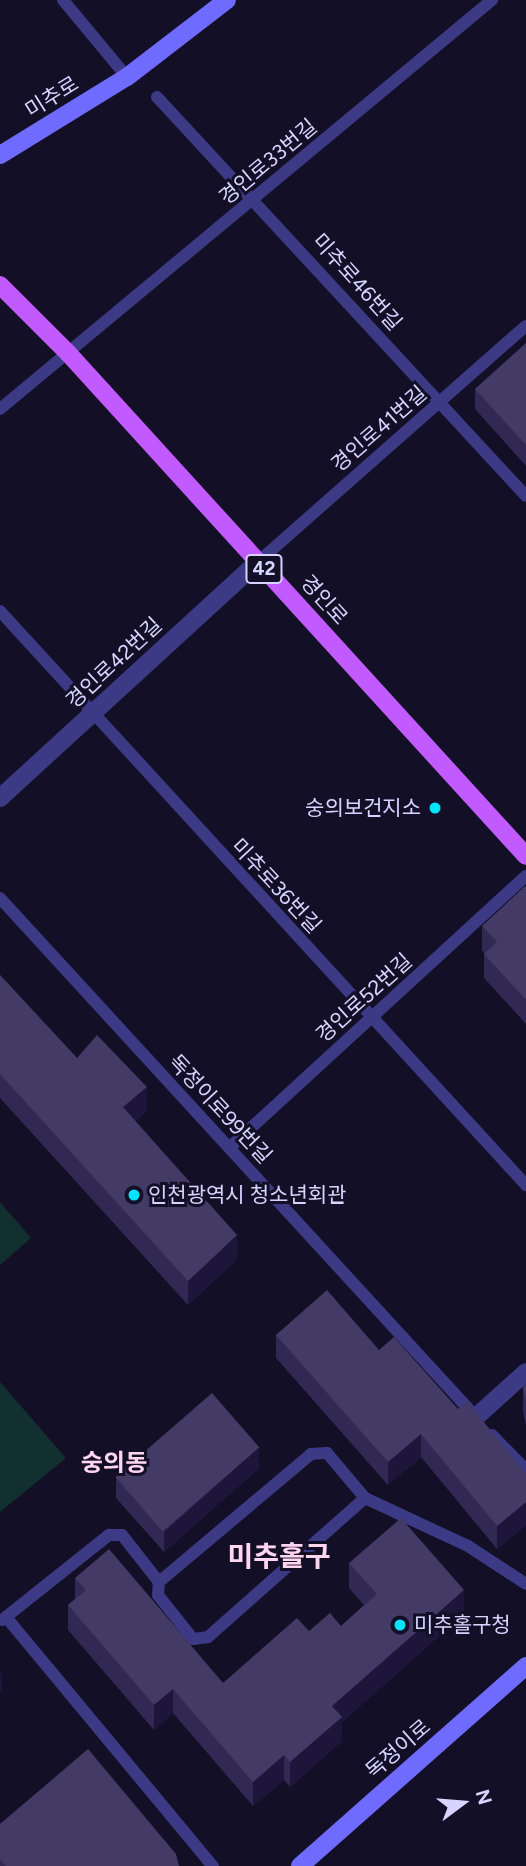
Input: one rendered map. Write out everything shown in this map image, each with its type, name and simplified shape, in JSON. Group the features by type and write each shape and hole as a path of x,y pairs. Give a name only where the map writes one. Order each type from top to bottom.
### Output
{"main road":[{"name":"경인로","path":"0,285 68,354 526,856"}],"street":[{"name":"미추로","path":"0,155 127,77 227,0"},
{"name":"경인로42번길","path":"0,798 258,562"},
{"path":"475,1417 526,1372"},
{"name":"독정이로","path":"300,1866 526,1667"}],"lane":[{"path":"63,0 127,77"},
{"name":"경인로33번길","path":"0,409 492,0"},
{"name":"미추로46번길","path":"157,97 254,198 526,496"},
{"name":"경인로41번길","path":"258,562 526,326"},
{"name":"미추로36번길","path":"0,611 92,715 526,1185"},
{"name":"경인로52번길","path":"229,1148 526,876"},
{"name":"독정이로99번길","path":"0,898 526,1470"},
{"path":"159,1582 311,1454 327,1453 365,1498 468,1546 526,1584"},
{"path":"213,1866 3,1620 109,1535 122,1535 159,1582 158,1595 193,1639 208,1637 365,1498"}],"green space":[{"path":"0,1202 31,1238 0,1265"},
{"path":"0,1382 66,1458 0,1512"}],"building":[{"path":"526,343 526,445 475,389"},
{"path":"525,886 526,1000 484,954 497,942 482,926"},
{"name":"인천광역시 청소년회관","path":"0,975 77,1058 97,1035 147,1087 123,1107 237,1235 188,1281 0,1074"},
{"path":"327,1290 379,1350 394,1337 458,1409 467,1401 526,1474 526,1502 497,1526 421,1434 388,1462 276,1335"},
{"path":"212,1393 259,1447 163,1531 115,1477"},
{"path":"401,1518 464,1590 332,1706 342,1717 290,1762 284,1755 253,1782 173,1689 154,1705 68,1605 86,1590 75,1578 109,1549 223,1683 297,1618 309,1631 330,1613 341,1626 377,1594 349,1563"},
{"path":"88,1749 176,1854 179,1866 6,1866 0,1859 0,1824"}],"place":[{"name":"숭의보건지소","path":"435,808"},
{"name":"인천광역시 청소년회관","path":"134,1195"},
{"name":"미추홀구청","path":"400,1625"}],"district":[{"name":"숭의동","path":"114,1463"},
{"name":"미추홀구","path":"279,1556"}]}
